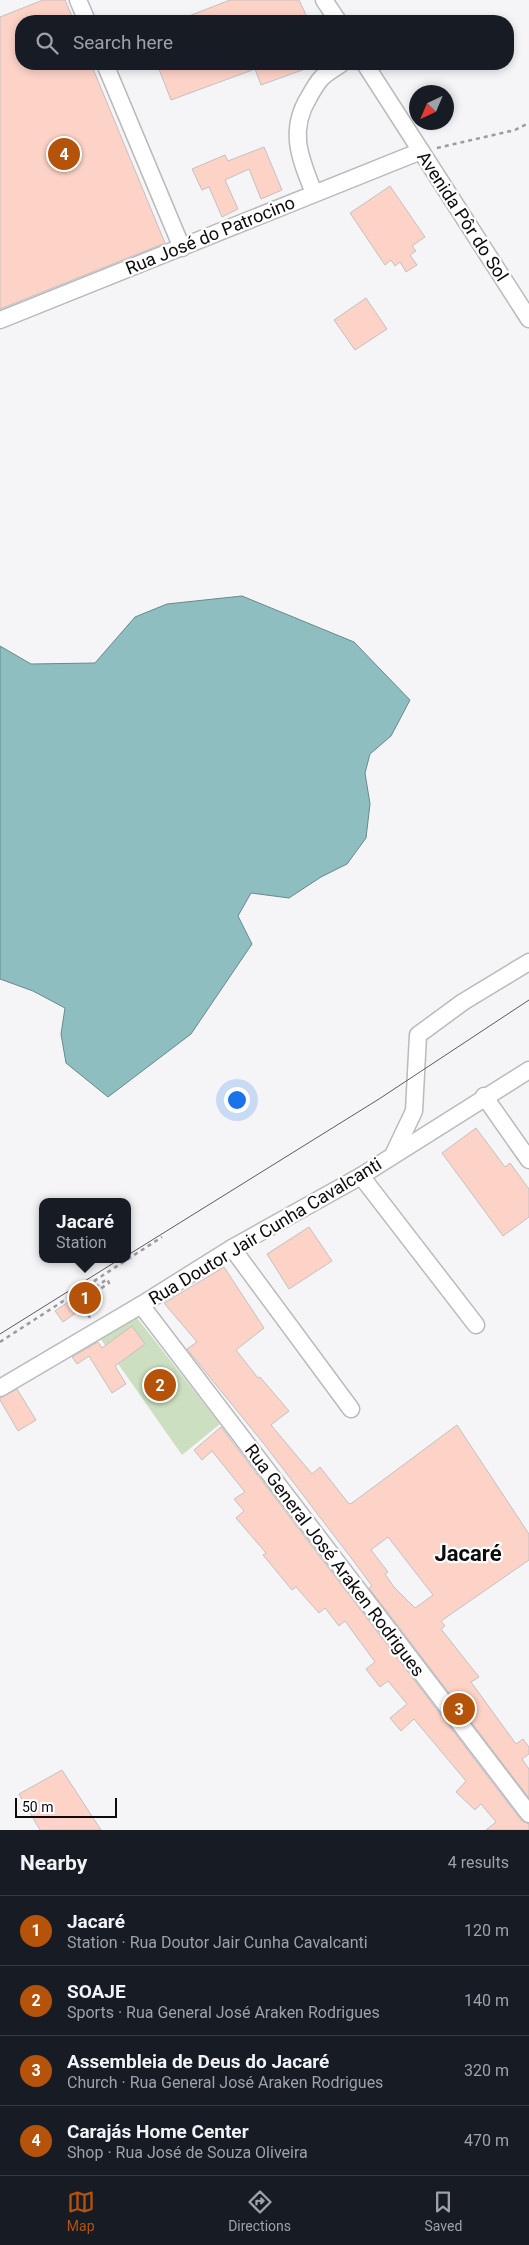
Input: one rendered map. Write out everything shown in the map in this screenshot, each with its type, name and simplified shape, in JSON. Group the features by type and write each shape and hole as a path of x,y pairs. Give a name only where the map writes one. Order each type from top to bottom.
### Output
{"street":[{"path":"78,0 84,15"},
{"path":"324,0 334,15"},
{"path":"108,70 182,248"},
{"path":"314,193 300,158 297,133 301,110 321,76 331,70"},
{"name":"Avenida Pôr do Sol","path":"369,70 529,319"},
{"name":"Rua José do Patrocino","path":"0,320 421,151"},
{"path":"394,1153 414,1111 418,1035 463,1002 529,962"},
{"name":"Rua Doutor Jair Cunha Cavalcanti","path":"0,1388 141,1305 232,1248 361,1176 484,1096 529,1070"},
{"path":"484,1096 529,1160"},
{"path":"361,1176 476,1325"},
{"path":"232,1248 351,1409"},
{"name":"Rua General José Araken Rodrigues","path":"141,1305 529,1814"}],"path":[{"path":"421,151 514,130 529,123"},
{"path":"131,1257 162,1237"},
{"path":"0,1342 122,1263"},
{"path":"85,1287 88,1292 107,1279 109,1283 88,1297"}],"green space":[{"path":"137,1318 220,1424 182,1455 100,1338"}],"water":[{"path":"242,596 354,642 410,700 391,736 370,754 365,773 370,804 366,838 347,864 321,877 289,898 251,893 238,916 252,944 191,1034 108,1097 66,1063 61,1034 65,1008 33,991 0,979 0,646 31,664 95,663 135,617 167,604"}],"building":[{"path":"43,0 65,0 71,15 15,15 15,70 93,70 165,243 0,309 0,17"},
{"path":"230,0 299,0 306,15 191,15"},
{"path":"159,70 252,70 171,100"},
{"path":"255,70 302,70 261,85"},
{"path":"264,147 282,190 261,199 249,169 225,180 238,209 222,217 209,187 202,190 192,169 225,155 228,161"},
{"path":"390,186 425,237 412,246 416,251 410,255 417,265 406,272 400,262 395,266 391,260 385,265 350,213"},
{"path":"366,298 387,329 355,350 334,320"},
{"path":"476,1128 505,1167 510,1163 529,1189 529,1217 503,1236 442,1153"},
{"path":"309,1227 332,1261 289,1289 267,1254"},
{"path":"224,1267 264,1328 236,1350 258,1378 260,1377 289,1411 271,1425 312,1474 320,1467 349,1504 457,1425 529,1534 529,1560 441,1621 445,1626 441,1629 479,1677 471,1682 516,1744 523,1739 529,1747 529,1754 522,1759 529,1769 529,1798 369,1588 372,1586 355,1563 264,1444 187,1349 197,1342 164,1303","holes":["388,1537 433,1595 415,1608 394,1587 385,1574 388,1572 371,1550"]},
{"path":"84,1291 91,1302 63,1322 55,1311"},
{"path":"132,1326 145,1344 115,1366 126,1384 112,1393 89,1356 77,1364 72,1357 98,1342 102,1348"},
{"path":"17,1389 36,1420 18,1431 0,1400 0,1398"},
{"path":"221,1427 521,1820 529,1824 529,1830 486,1830 496,1822 481,1804 475,1810 456,1792 466,1781 414,1719 401,1731 390,1718 407,1704 388,1681 380,1687 366,1669 375,1662 345,1621 339,1626 325,1608 319,1613 296,1587 292,1590 263,1555 266,1553 236,1518 244,1511 234,1499 245,1492 212,1451 202,1460 194,1450"},
{"path":"62,1770 101,1830 40,1830 19,1794"}],"tram line":[{"path":"131,1253 379,1099 529,1000"},
{"path":"0,1334 114,1263"}],"place":[{"name":"Carajás Home Center","path":"64,154"},
{"name":"Jacaré","path":"85,1298"},
{"name":"SOAJE","path":"160,1385"},
{"name":"Assembleia de Deus do Jacaré","path":"459,1709"}],"district":[{"name":"Jacaré","path":"468,1553"}]}
